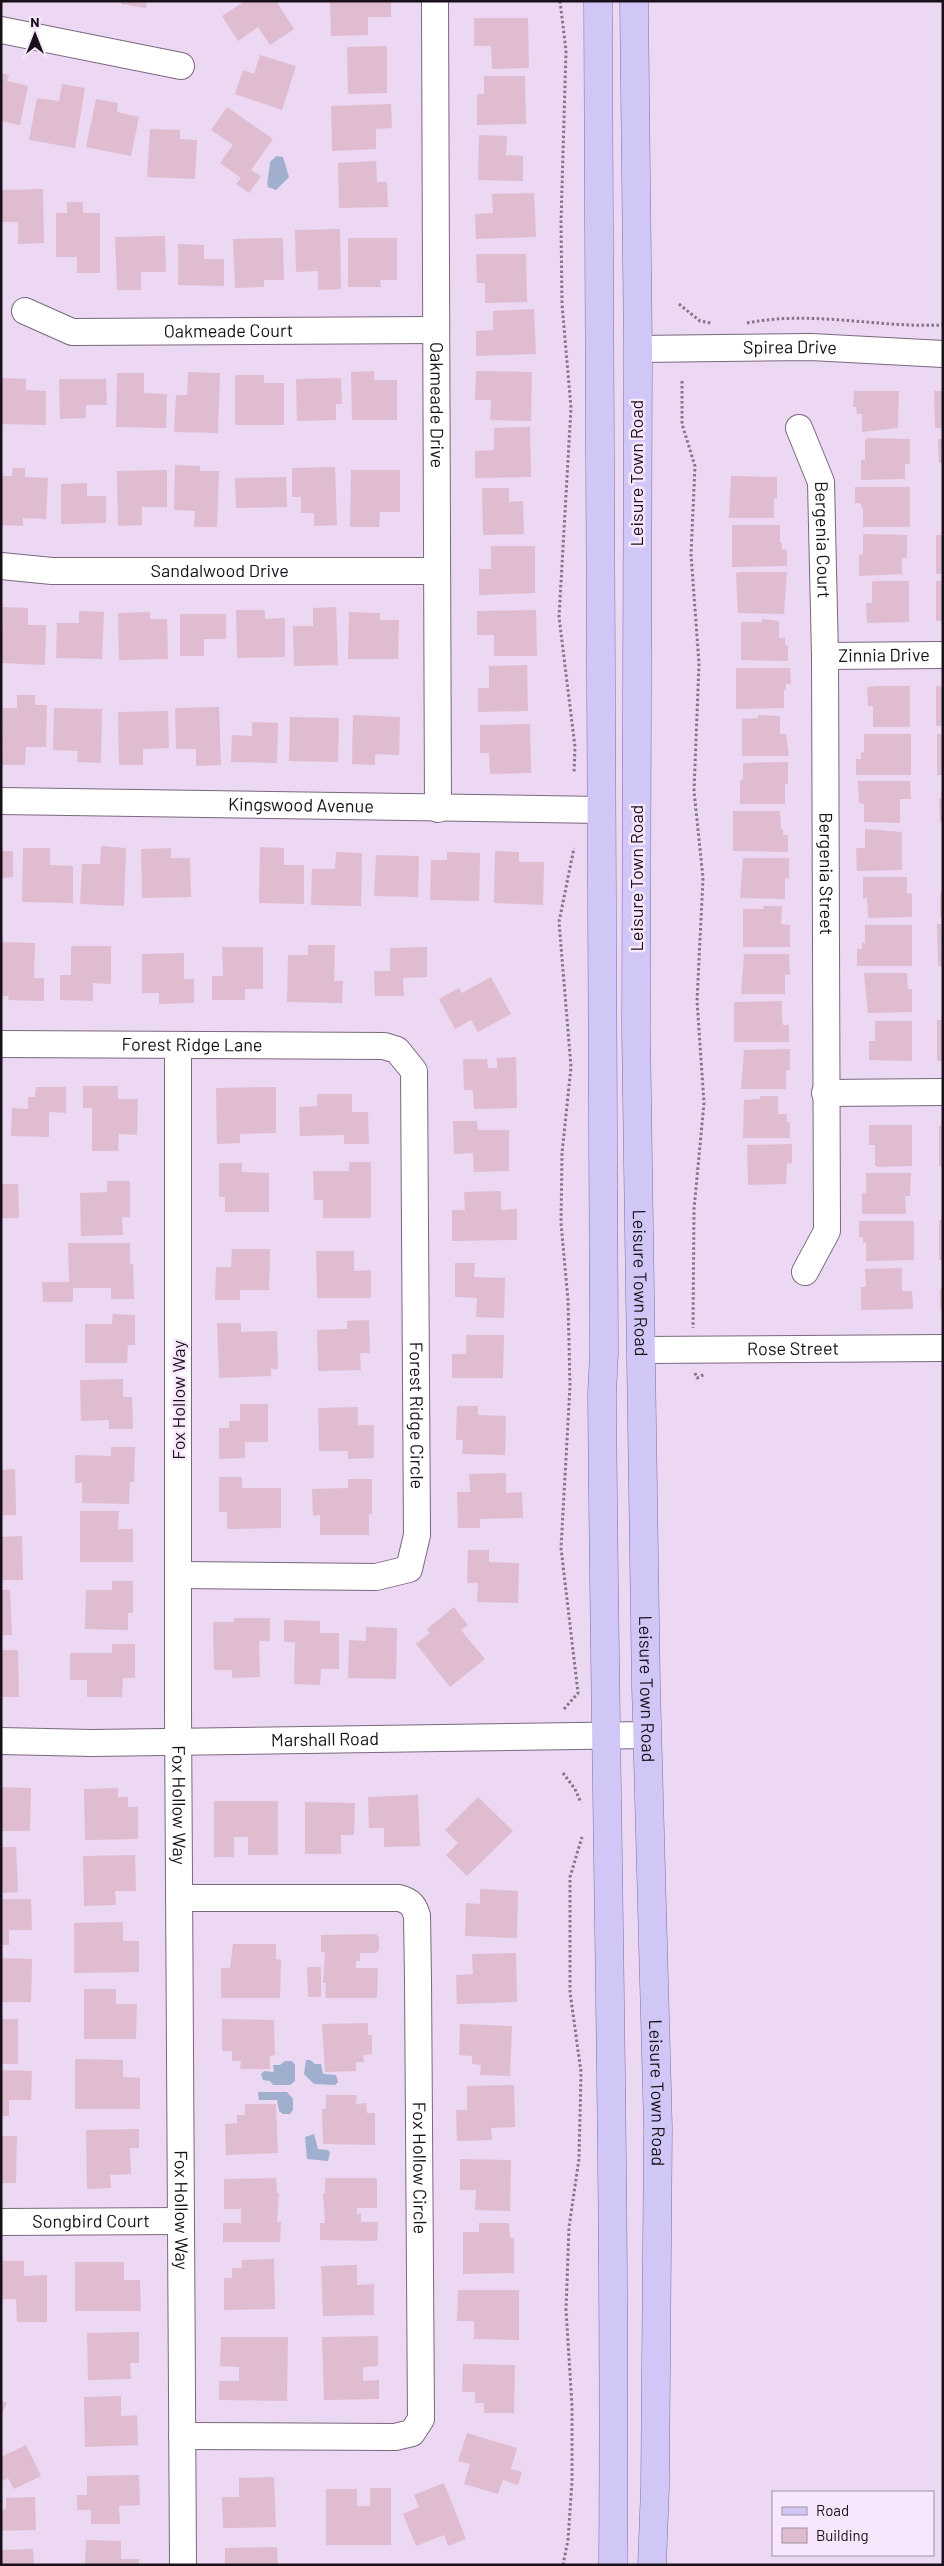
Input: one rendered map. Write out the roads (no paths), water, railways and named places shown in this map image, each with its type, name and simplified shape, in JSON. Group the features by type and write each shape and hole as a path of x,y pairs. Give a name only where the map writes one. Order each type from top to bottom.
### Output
{"main road":[{"name":"Leisure Town Road","path":"598,1 605,1736 615,2330 613,2565"},
{"name":"Leisure Town Road","path":"634,1 638,349 636,1032 643,1350 647,1735 658,2128 655,2488 652,2565"},
{"path":"598,90 619,324 625,342 638,349"},
{"path":"602,810 617,834 624,859 636,1032"}],"street":[{"name":"Oakmeade Drive","path":"435,1 438,809"},
{"path":"1,30 181,66"},
{"name":"Oakmeade Court","path":"25,311 72,332 436,330"},
{"name":"Spirea Drive","path":"638,349 811,347 943,354"},
{"name":"Bergenia Court","path":"799,428 821,482 825,656"},
{"name":"Sandalwood Drive","path":"1,566 52,571 437,571"},
{"name":"Zinnia Drive","path":"825,656 943,655"},
{"name":"Bergenia Street","path":"805,1272 827,1231 825,1092 825,656"},
{"name":"Kingswood Avenue","path":"1,801 602,810"},
{"name":"Forest Ridge Lane","path":"1,1044 384,1046"},
{"name":"Fox Hollow Way","path":"178,1046 178,1741 183,2565"},
{"name":"Forest Ridge Circle","path":"179,1575 376,1577 409,1569 417,1535 414,1071 397,1050 384,1046"},
{"path":"825,1092 943,1092"},
{"name":"Rose Street","path":"643,1350 943,1348"},
{"name":"Marshall Road","path":"1,1741 178,1741 647,1735"},
{"name":"Fox Hollow Circle","path":"180,1898 399,1898 408,1900 414,1906 417,1916 418,1959 421,2419 412,2433 395,2437 182,2436"},
{"name":"Songbird Court","path":"1,2222 180,2221"}],"water":[{"path":"276,156 283,157 289,177 276,190 268,187 267,182 270,162"},
{"path":"306,2060 310,2060 315,2064 321,2064 323,2074 336,2075 338,2082 335,2085 314,2084 304,2074"},
{"path":"285,2061 292,2061 295,2065 295,2081 290,2085 273,2085 270,2081 263,2080 261,2074 264,2071 274,2072 273,2065 280,2065"},
{"path":"258,2092 287,2092 293,2099 293,2110 290,2114 283,2114 279,2111 277,2100 259,2100"},
{"path":"314,2134 318,2149 328,2150 330,2153 328,2161 307,2159 305,2137"}]}
